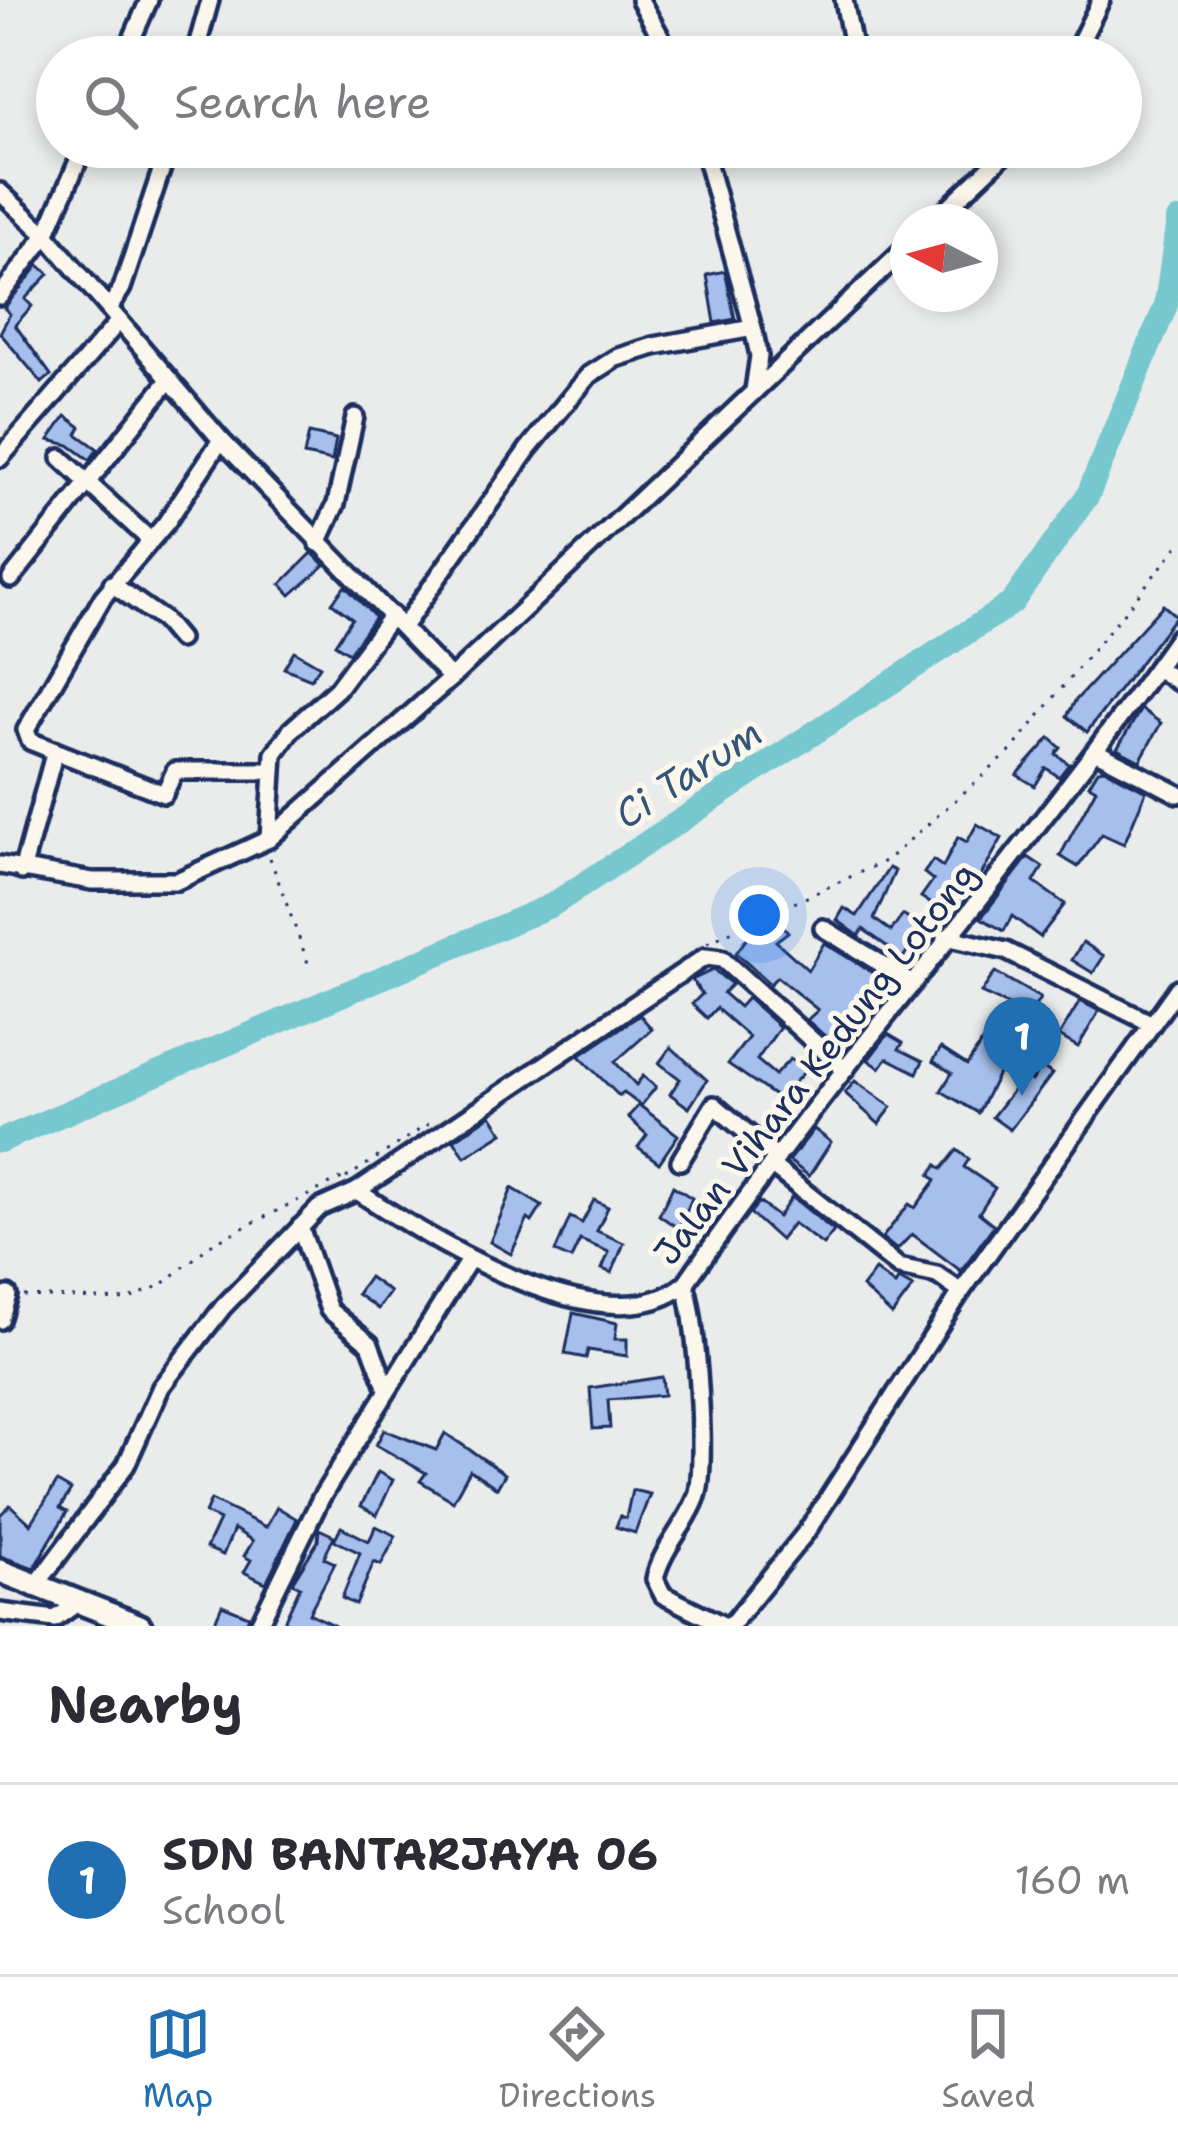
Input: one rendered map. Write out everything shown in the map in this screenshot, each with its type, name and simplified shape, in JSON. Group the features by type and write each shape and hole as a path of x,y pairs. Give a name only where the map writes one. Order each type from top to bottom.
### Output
{"main road":[{"path":"0,1571 140,1626"}],"street":[{"path":"133,36 149,0"},
{"path":"200,36 210,0"},
{"path":"640,0 660,36"},
{"path":"844,0 851,36"},
{"path":"1083,36 1101,0"},
{"path":"0,296 46,235 75,168"},
{"path":"0,458 114,314 163,168"},
{"path":"710,168 759,356 754,391"},
{"path":"952,204 990,168"},
{"path":"0,192 46,235 221,440 452,678"},
{"path":"0,866 92,881 177,881 266,840 452,678 890,263"},
{"path":"266,840 269,772 291,730 337,689 397,621 589,375 616,358 654,346 753,328"},
{"path":"10,578 169,380"},
{"path":"318,543 336,504 355,417"},
{"path":"221,440 150,540 112,584 26,730 30,741 164,794 175,771 269,772"},
{"path":"61,458 150,540"},
{"path":"112,584 163,620 179,639"},
{"name":"Jalan Vihara Kedung Lotong","path":"353,1183 469,1260 528,1283 631,1306 668,1299 685,1284 909,981 1094,751 1178,637"},
{"path":"1156,668 1178,682"},
{"path":"1094,751 1178,794"},
{"path":"22,871 46,801 55,752"},
{"path":"823,928 909,981"},
{"path":"946,937 1006,951 1150,1022"},
{"path":"34,1588 126,1465 161,1387 224,1307 319,1208 353,1183 388,1166 716,955 845,1070"},
{"path":"685,1284 694,1308 699,1374 698,1492 655,1579 663,1595 728,1626 807,1531 961,1292 1178,988"},
{"path":"680,1161 714,1105 899,1267 937,1275 961,1292"},
{"path":"300,1227 329,1310 366,1338 387,1389"},
{"path":"258,1626 321,1498 469,1260"},
{"path":"0,1320 8,1295"},
{"path":"0,1612 55,1619 76,1604"}],"path":[{"path":"692,953 719,934 823,891 907,845 1009,753 1178,546"},
{"path":"266,840 308,963"},
{"path":"319,1208 448,1112"},
{"path":"8,1295 127,1300 164,1284 213,1244 353,1183"}],"building":[{"path":"39,265 49,274 25,299 32,306 15,325 51,375 42,383 0,333 10,314 4,308"},
{"path":"725,271 735,319 715,323 707,275"},
{"path":"66,416 81,427 77,434 98,449 90,460 69,445 49,440"},
{"path":"309,433 336,439 332,461 304,455"},
{"path":"312,553 325,565 291,595 281,584"},
{"path":"345,586 375,617 349,653 335,644 352,618 332,603"},
{"path":"1163,605 1176,616 1087,732 1067,716 1075,701"},
{"path":"294,651 320,666 311,679 284,668"},
{"path":"1141,709 1161,723 1140,761 1117,749"},
{"path":"1050,738 1061,748 1056,754 1069,764 1059,777 1046,768 1035,786 1017,775"},
{"path":"1098,770 1146,791 1124,844 1102,834 1078,867 1060,856 1096,789 1089,785"},
{"path":"977,824 1002,838 976,884 971,881 959,900 948,893 938,908 921,897 933,880 924,873 933,860 943,867 958,837 967,842"},
{"path":"1028,857 1043,867 1034,882 1065,904 1040,937 1012,916 1004,931 981,918"},
{"path":"889,868 895,871 874,919 891,931 903,915 921,928 903,958 863,929 859,936 837,920 844,908 857,916"},
{"path":"776,917 788,932 776,941 808,970 824,943 888,982 846,1037 843,1052 807,1020 818,1010 777,977 770,984 736,953 755,927 760,931"},
{"path":"1083,942 1104,956 1093,973 1072,960"},
{"path":"713,970 732,984 723,993 739,1007 747,998 780,1027 757,1060 775,1075 790,1059 797,1064 807,1052 822,1066 815,1074 808,1068 790,1087 795,1091 785,1103 728,1064 749,1037 716,1008 707,1018 692,1004 702,994 692,980"},
{"path":"995,972 1040,998 1030,1015 981,993"},
{"path":"1080,1001 1099,1011 1078,1047 1059,1036"},
{"path":"640,1015 652,1029 615,1062 636,1085 643,1076 656,1087 641,1106 623,1092 619,1096 579,1056"},
{"path":"888,1034 903,1043 899,1049 923,1061 917,1073 887,1058 880,1068 868,1060"},
{"path":"984,1039 1008,1054 978,1113 941,1091 952,1073 933,1061 941,1048 967,1065"},
{"path":"671,1047 707,1080 689,1108 670,1094 680,1079 659,1063"},
{"path":"1041,1066 1052,1074 1010,1130 992,1117 1023,1077 1032,1081"},
{"path":"855,1081 892,1107 879,1124 845,1093"},
{"path":"639,1105 678,1135 659,1163 638,1147 647,1135 628,1117"},
{"path":"491,1115 503,1133 465,1157 454,1140"},
{"path":"814,1129 831,1142 809,1176 789,1161"},
{"path":"957,1150 969,1159 964,1167 995,1188 979,1213 994,1225 961,1271 912,1234 897,1250 882,1238 909,1204 915,1208 936,1180 930,1175 937,1165 942,1169"},
{"path":"673,1186 692,1198 679,1229 659,1215"},
{"path":"512,1188 542,1206 532,1222 528,1219 511,1254 490,1242"},
{"path":"792,1197 834,1231 823,1245 793,1223 780,1240 750,1213 759,1202 778,1217"},
{"path":"594,1200 608,1207 597,1231 624,1243 612,1273 602,1269 609,1252 580,1240 571,1259 555,1252 570,1217 582,1223"},
{"path":"875,1270 895,1285 899,1279 913,1287 892,1315 862,1287"},
{"path":"369,1277 390,1292 378,1309 357,1294"},
{"path":"573,1313 617,1323 615,1339 627,1339 627,1356 588,1350 586,1358 565,1354"},
{"path":"662,1377 664,1395 608,1400 610,1428 593,1429 590,1388"},
{"path":"384,1430 436,1450 445,1433 505,1474 497,1488 470,1470 453,1501 420,1481 426,1473 376,1445"},
{"path":"378,1472 393,1480 377,1515 361,1506"},
{"path":"57,1482 71,1490 60,1508 67,1512 34,1568 0,1556 0,1515 10,1505 31,1524"},
{"path":"632,1490 650,1494 635,1533 616,1527 620,1516 626,1518"},
{"path":"211,1500 266,1527 277,1507 297,1519 266,1583 244,1572 251,1560 244,1556 253,1541 234,1529 223,1555 206,1548 219,1520 205,1513"},
{"path":"376,1526 396,1536 381,1565 374,1562 356,1605 342,1598 360,1553 334,1540 341,1527 369,1541"},
{"path":"319,1529 334,1536 324,1558 335,1563 309,1613 335,1626 282,1626 300,1587 292,1583 318,1541"},
{"path":"222,1605 249,1616 245,1626 213,1626"}],"waterway":[{"name":"Ci Tarum","path":"0,1141 552,905 1012,603 1088,495 1166,305 1178,220"}],"place":[{"name":"SDN BANTARJAYA 06","path":"1022,1096"}]}
